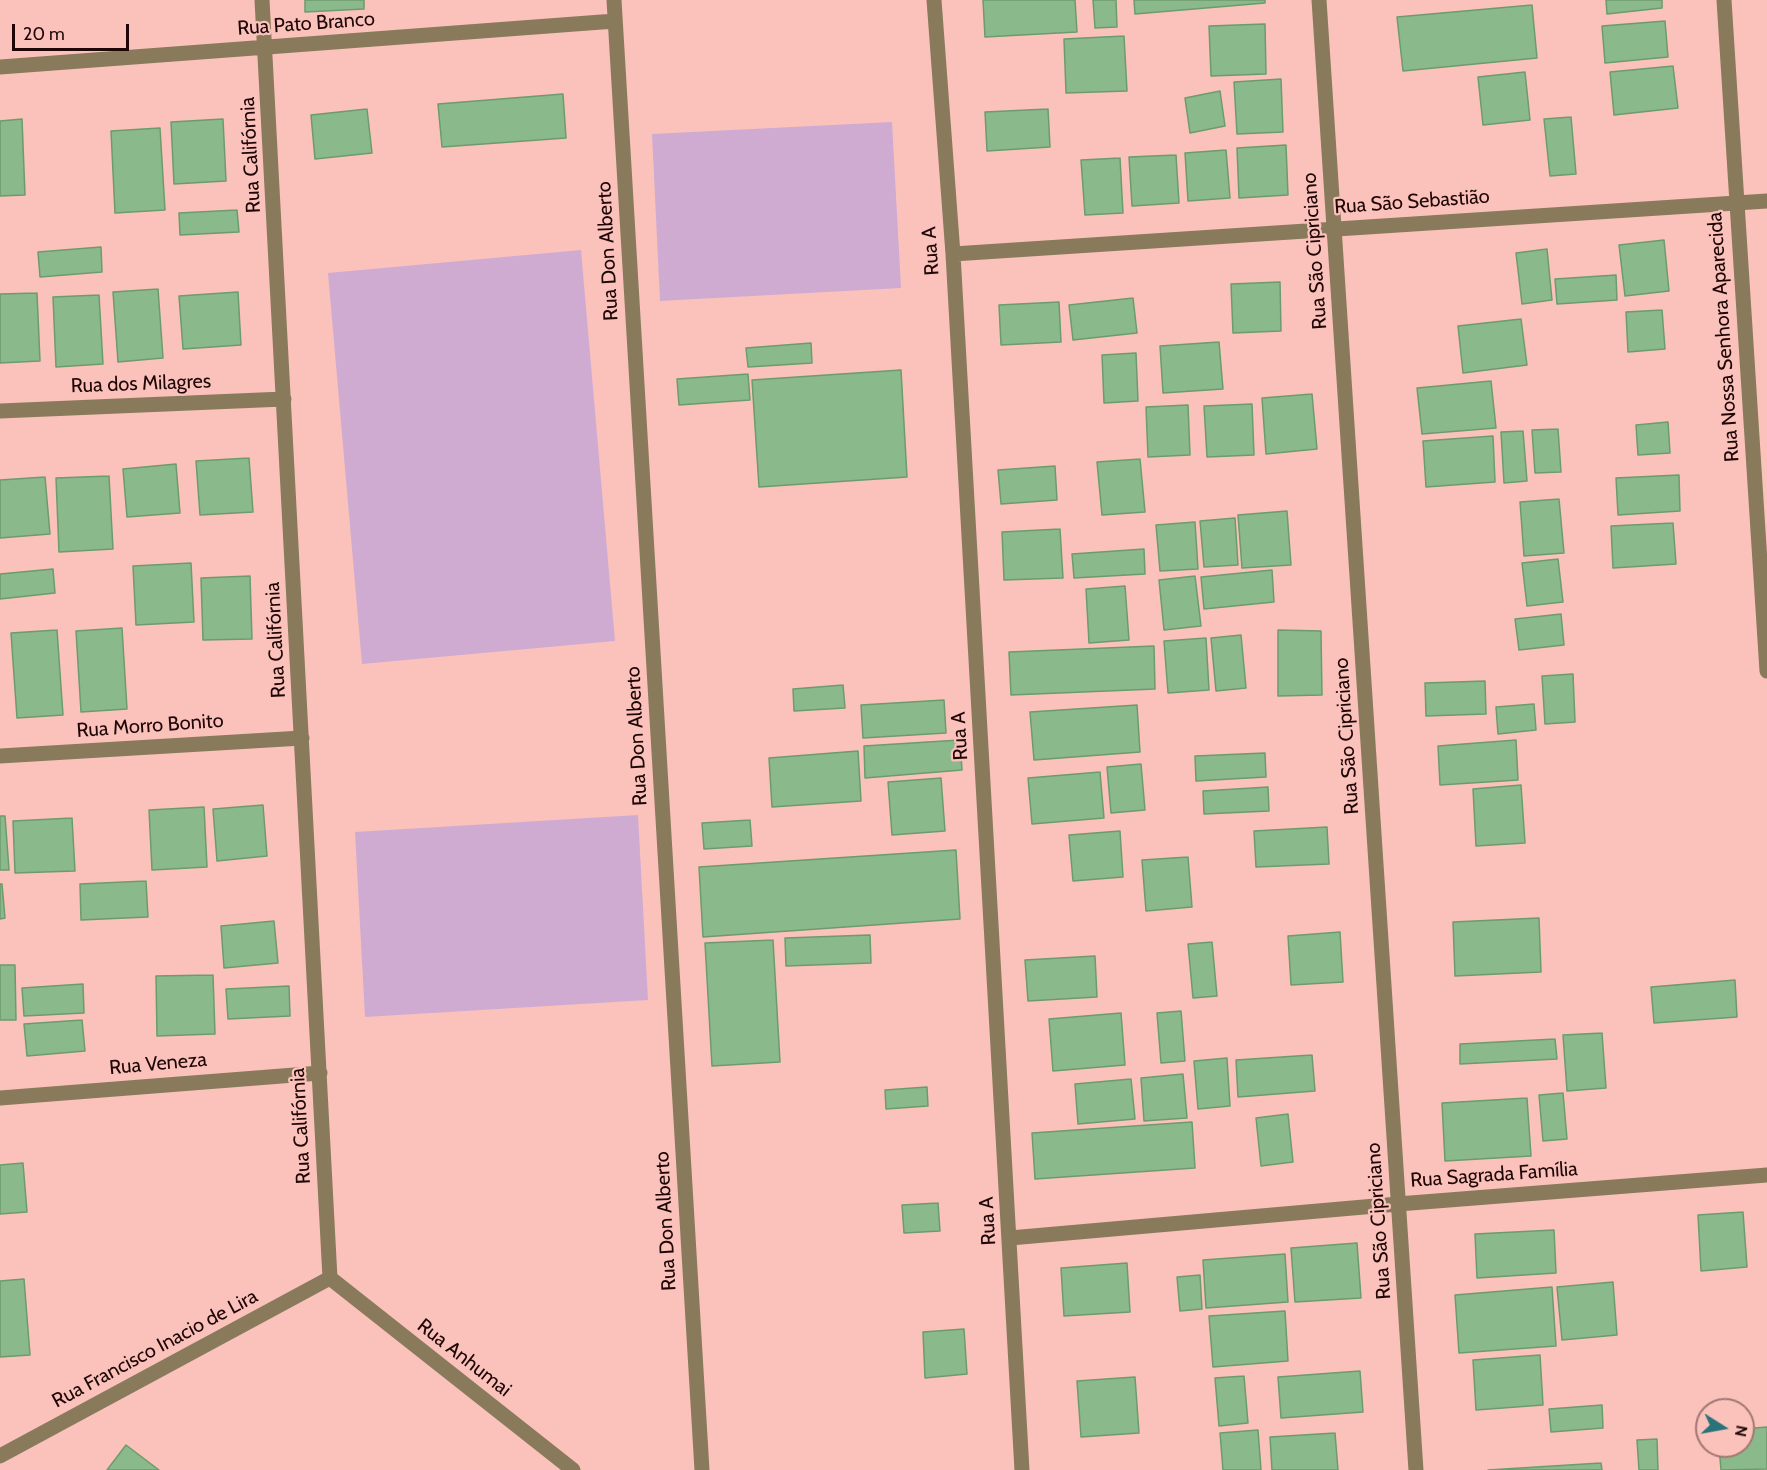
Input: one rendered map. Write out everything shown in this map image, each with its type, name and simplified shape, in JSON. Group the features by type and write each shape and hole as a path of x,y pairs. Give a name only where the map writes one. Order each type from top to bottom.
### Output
{"street":[{"name":"Rua Califórnia","path":"262,0 330,1278"},
{"name":"Rua Don Alberto","path":"614,0 702,1470"},
{"name":"Rua A","path":"934,0 953,254 1022,1470"},
{"name":"Rua São Cipriciano","path":"1319,0 1416,1470"},
{"name":"Rua Nossa Senhora Aparecida","path":"1724,0 1767,671"},
{"name":"Rua Pato Branco","path":"0,67 615,21"},
{"name":"Rua São Sebastião","path":"953,254 1767,201"},
{"name":"Rua dos Milagres","path":"0,411 284,399"},
{"name":"Rua Morro Bonito","path":"0,756 302,738"},
{"name":"Rua Veneza","path":"0,1098 320,1073"},
{"name":"Rua Sagrada Família","path":"1010,1238 1767,1175"},
{"name":"Rua Francisco Inacio de Lira","path":"0,1456 330,1278"},
{"name":"Rua Anhumai","path":"330,1278 573,1470"}],"shaded area":[{"path":"892,122 901,288 660,301 652,134"},
{"path":"581,250 615,641 362,664 328,273"},
{"path":"638,815 648,1000 365,1017 355,832"}],"building":[{"path":"305,0 364,0 364,9 305,12"},
{"path":"983,0 1075,0 1077,32 985,37"},
{"path":"1093,0 1116,0 1117,27 1095,28"},
{"path":"1134,0 1265,0 1265,3 1135,14"},
{"path":"1606,0 1662,0 1662,8 1607,14"},
{"path":"1532,5 1537,58 1403,71 1397,17"},
{"path":"1665,21 1668,57 1605,63 1602,26"},
{"path":"1265,24 1266,74 1211,76 1209,26"},
{"path":"1124,36 1127,91 1066,93 1064,39"},
{"path":"1673,66 1678,108 1614,115 1610,72"},
{"path":"1525,72 1530,120 1483,125 1478,77"},
{"path":"1281,79 1283,132 1237,134 1234,82"},
{"path":"1220,91 1225,126 1190,133 1185,98"},
{"path":"563,94 566,138 442,147 438,104"},
{"path":"367,109 372,153 315,159 311,115"},
{"path":"1048,109 1050,147 987,151 985,112"},
{"path":"1571,117 1576,174 1550,176 1544,119"},
{"path":"22,119 25,195 0,196 0,121"},
{"path":"223,119 226,181 174,184 171,122"},
{"path":"160,128 165,210 115,213 111,131"},
{"path":"1286,145 1288,195 1239,198 1237,148"},
{"path":"1226,150 1230,198 1188,201 1185,153"},
{"path":"1176,155 1179,203 1132,206 1129,157"},
{"path":"1120,158 1123,213 1085,215 1081,160"},
{"path":"237,210 239,232 180,235 179,213"},
{"path":"1664,240 1669,291 1625,296 1619,245"},
{"path":"101,247 102,272 40,277 38,252"},
{"path":"1547,249 1552,300 1522,304 1516,253"},
{"path":"1616,275 1617,300 1557,304 1555,279"},
{"path":"1280,282 1281,331 1233,333 1231,284"},
{"path":"158,289 163,358 118,362 113,292"},
{"path":"238,292 241,345 183,349 179,296"},
{"path":"37,293 40,361 0,363 0,294"},
{"path":"99,295 103,364 56,367 53,297"},
{"path":"1133,298 1137,333 1073,340 1069,305"},
{"path":"1059,302 1061,342 1001,345 999,305"},
{"path":"1662,310 1665,349 1628,352 1626,312"},
{"path":"1521,319 1527,365 1463,373 1458,326"},
{"path":"1219,342 1223,389 1163,393 1160,346"},
{"path":"811,343 812,363 748,367 746,348"},
{"path":"1136,353 1138,401 1104,403 1102,355"},
{"path":"901,370 907,477 759,487 752,380"},
{"path":"748,374 750,400 679,405 677,379"},
{"path":"1491,381 1496,428 1422,434 1417,388"},
{"path":"1312,394 1317,449 1266,454 1262,398"},
{"path":"1252,404 1254,455 1207,457 1204,406"},
{"path":"1188,405 1190,455 1148,457 1146,407"},
{"path":"1668,422 1670,453 1638,455 1636,425"},
{"path":"1558,429 1561,472 1535,473 1532,430"},
{"path":"1523,431 1527,481 1504,483 1501,432"},
{"path":"1493,436 1495,482 1426,487 1423,441"},
{"path":"249,458 253,512 200,515 196,461"},
{"path":"1140,459 1145,512 1102,515 1097,462"},
{"path":"176,464 180,513 127,517 123,469"},
{"path":"1055,466 1057,500 1001,504 998,470"},
{"path":"1679,475 1680,511 1618,515 1616,478"},
{"path":"109,476 113,549 59,552 56,478"},
{"path":"45,477 50,534 0,538 0,480"},
{"path":"1559,499 1564,553 1524,556 1520,502"},
{"path":"1287,511 1291,565 1242,568 1238,515"},
{"path":"1235,518 1238,565 1204,567 1200,521"},
{"path":"1195,522 1198,569 1160,571 1156,525"},
{"path":"1673,523 1676,564 1613,568 1611,526"},
{"path":"1060,529 1063,578 1004,580 1002,532"},
{"path":"1144,549 1145,574 1074,578 1072,554"},
{"path":"1558,559 1563,602 1527,606 1522,563"},
{"path":"191,563 194,622 136,625 133,566"},
{"path":"53,569 55,593 0,599 0,574"},
{"path":"1272,570 1274,602 1204,609 1201,577"},
{"path":"250,576 252,639 203,640 201,578"},
{"path":"1195,576 1201,626 1164,630 1159,580"},
{"path":"1125,586 1129,640 1089,643 1086,589"},
{"path":"1561,614 1564,645 1519,650 1515,619"},
{"path":"122,628 127,709 81,712 76,631"},
{"path":"57,630 63,715 17,718 11,633"},
{"path":"1278,630 1321,631 1322,695 1278,696"},
{"path":"1241,635 1246,688 1216,691 1211,638"},
{"path":"1206,638 1209,690 1168,693 1164,641"},
{"path":"1154,646 1155,689 1011,695 1009,652"},
{"path":"1573,674 1575,722 1545,724 1542,676"},
{"path":"1485,681 1486,714 1426,716 1425,683"},
{"path":"843,685 845,708 794,711 793,689"},
{"path":"944,700 946,733 863,738 861,705"},
{"path":"1534,704 1536,730 1498,734 1496,707"},
{"path":"1137,705 1140,752 1034,760 1030,712"},
{"path":"960,740 962,770 865,778 864,746"},
{"path":"1516,740 1518,780 1440,785 1438,746"},
{"path":"858,751 861,801 772,807 769,758"},
{"path":"1265,753 1266,777 1196,781 1195,756"},
{"path":"1141,764 1145,810 1111,813 1107,767"},
{"path":"1100,772 1104,818 1032,824 1028,778"},
{"path":"941,778 945,831 892,835 888,782"},
{"path":"1521,785 1525,843 1476,846 1473,789"},
{"path":"1268,787 1269,811 1204,814 1203,791"},
{"path":"263,805 267,856 217,861 213,809"},
{"path":"204,807 207,867 152,870 149,810"},
{"path":"0,816 5,816 9,870 0,870"},
{"path":"72,818 75,871 15,873 13,821"},
{"path":"750,820 752,846 704,849 702,823"},
{"path":"1327,827 1329,864 1256,867 1254,831"},
{"path":"1120,831 1123,877 1073,881 1069,835"},
{"path":"956,850 960,919 703,937 699,867"},
{"path":"1188,857 1192,907 1146,911 1142,860"},
{"path":"146,881 148,917 81,920 80,884"},
{"path":"0,884 2,884 5,918 0,919"},
{"path":"1539,918 1541,972 1455,976 1453,922"},
{"path":"274,921 278,963 224,968 221,926"},
{"path":"1340,932 1343,982 1291,985 1288,936"},
{"path":"870,935 871,963 786,966 785,938"},
{"path":"773,940 780,1062 712,1066 705,943"},
{"path":"1212,942 1217,996 1193,998 1188,944"},
{"path":"1095,956 1097,997 1028,1001 1025,960"},
{"path":"0,965 15,965 16,1020 0,1020"},
{"path":"213,975 215,1034 157,1036 156,976"},
{"path":"1735,980 1737,1017 1654,1023 1651,987"},
{"path":"83,984 84,1013 24,1016 22,988"},
{"path":"289,986 290,1016 228,1019 226,989"},
{"path":"1181,1011 1185,1061 1161,1063 1157,1013"},
{"path":"1121,1013 1125,1065 1053,1071 1049,1019"},
{"path":"82,1020 85,1051 27,1056 24,1024"},
{"path":"1602,1033 1606,1088 1567,1091 1563,1035"},
{"path":"1555,1039 1557,1059 1460,1064 1460,1044"},
{"path":"1312,1055 1315,1091 1238,1097 1236,1060"},
{"path":"1227,1058 1230,1106 1198,1109 1194,1061"},
{"path":"1183,1074 1187,1118 1144,1121 1141,1078"},
{"path":"1131,1079 1135,1119 1078,1124 1075,1084"},
{"path":"927,1087 928,1106 886,1109 885,1090"},
{"path":"1563,1093 1567,1139 1543,1141 1539,1095"},
{"path":"1527,1098 1531,1156 1445,1161 1442,1103"},
{"path":"1288,1114 1293,1162 1261,1166 1256,1118"},
{"path":"1192,1122 1195,1168 1035,1179 1032,1133"},
{"path":"23,1163 27,1212 0,1214 0,1165"},
{"path":"938,1203 940,1231 904,1233 902,1205"},
{"path":"1743,1212 1747,1267 1701,1271 1698,1215"},
{"path":"1554,1230 1556,1273 1477,1278 1475,1234"},
{"path":"1357,1243 1361,1298 1295,1302 1291,1248"},
{"path":"1285,1254 1288,1302 1206,1308 1203,1260"},
{"path":"1127,1263 1130,1312 1064,1316 1061,1268"},
{"path":"1200,1275 1202,1309 1180,1311 1177,1277"},
{"path":"24,1279 30,1355 0,1357 0,1281"},
{"path":"1613,1282 1617,1335 1562,1340 1557,1287"},
{"path":"1552,1287 1556,1346 1459,1353 1455,1295"},
{"path":"1285,1311 1288,1361 1213,1367 1209,1316"},
{"path":"964,1329 967,1374 925,1378 923,1332"},
{"path":"1540,1355 1543,1405 1476,1410 1473,1360"},
{"path":"1360,1371 1363,1412 1281,1418 1278,1377"},
{"path":"1244,1376 1248,1423 1219,1426 1215,1378"},
{"path":"1135,1377 1139,1433 1081,1437 1077,1381"},
{"path":"1602,1405 1603,1428 1551,1432 1549,1409"},
{"path":"1767,1427 1767,1469 1721,1470 1720,1458 1755,1458 1755,1428"},
{"path":"1258,1430 1261,1470 1223,1470 1220,1433"},
{"path":"1335,1433 1338,1470 1272,1470 1270,1437"},
{"path":"1657,1439 1658,1470 1639,1470 1637,1440"},
{"path":"126,1445 159,1470 107,1470"},
{"path":"1601,1463 1602,1470 1488,1470"}]}
